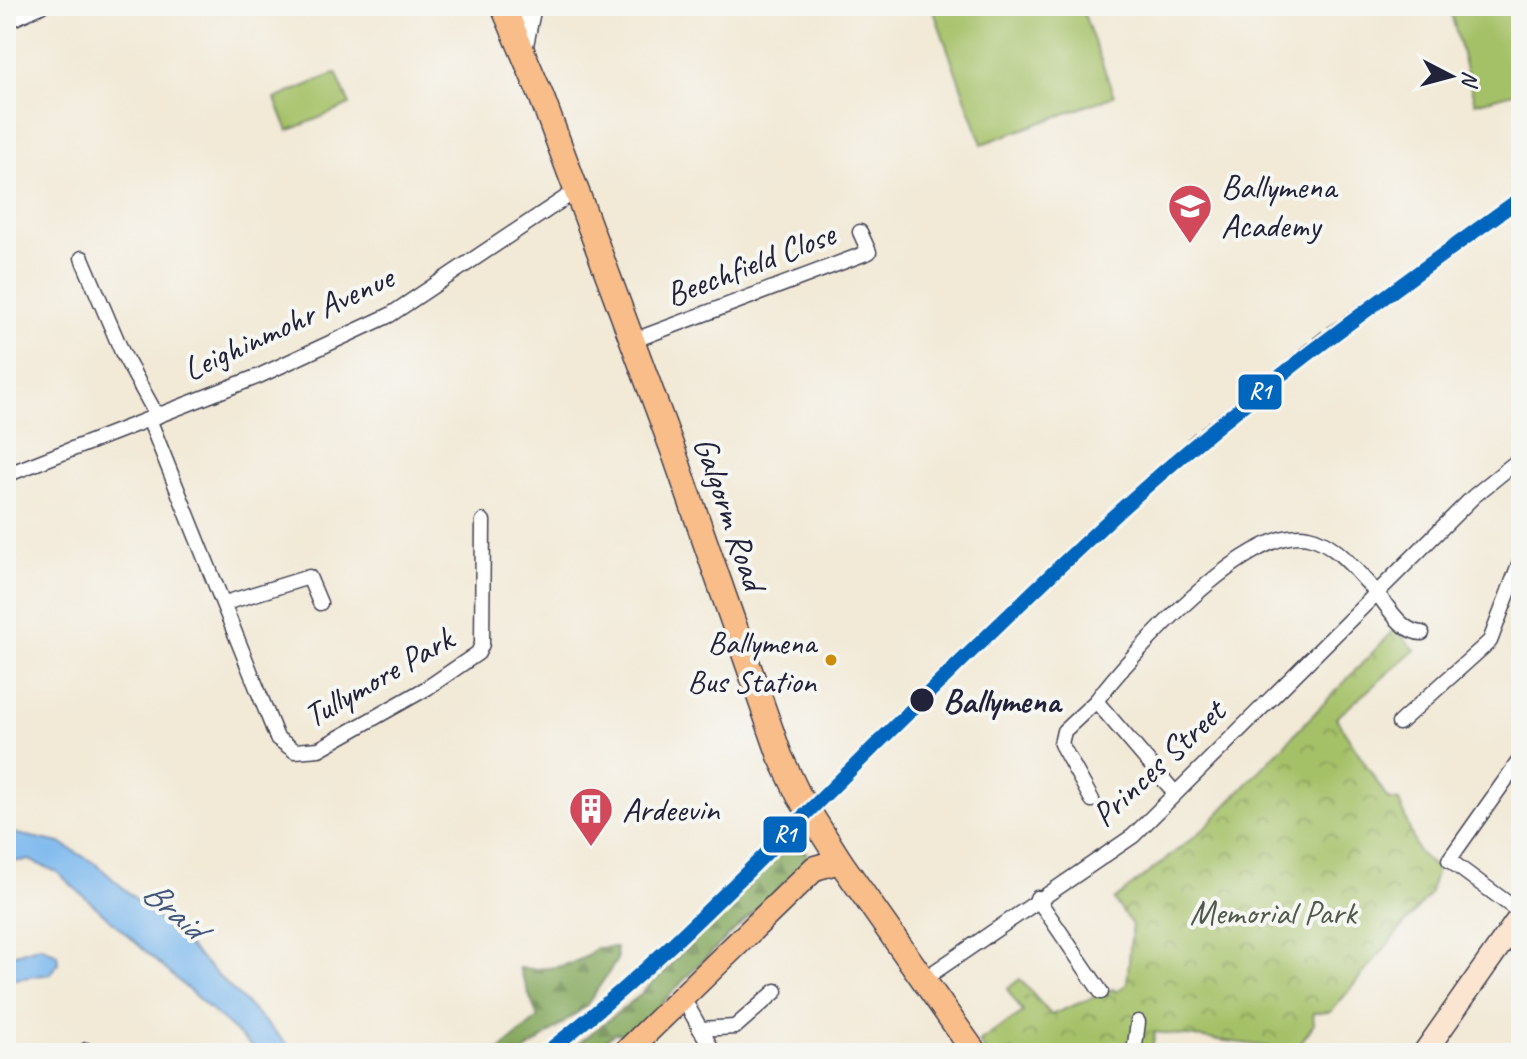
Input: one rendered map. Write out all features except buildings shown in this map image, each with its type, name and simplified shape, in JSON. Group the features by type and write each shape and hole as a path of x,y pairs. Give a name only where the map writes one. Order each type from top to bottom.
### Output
{"main road":[{"name":"Galgorm Road","path":"503,6 577,190 775,745 799,796 825,838 921,981 975,1053"},
{"path":"625,1053 815,868 825,838"},
{"path":"815,868 840,861"},
{"path":"1424,1053 1521,914"}],"street":[{"path":"6,22 41,6"},
{"path":"523,50 532,6"},
{"name":"Leighinmohr Avenue","path":"6,475 295,361 390,315 577,190"},
{"name":"Beechfield Close","path":"632,341 869,252 860,232"},
{"name":"Tullymore Park","path":"82,258 153,417 277,738 287,749 310,752 427,688 478,653 482,644 483,521"},
{"name":"Princes Street","path":"921,981 1037,898 1133,836 1375,592 1474,496 1521,459"},
{"path":"1092,800 1061,744 1064,731 1096,701 1118,671 1226,567 1278,540 1304,536 1325,542 1375,592 1405,628 1422,633"},
{"path":"1399,723 1490,641 1521,559"},
{"path":"225,603 309,577 320,603"},
{"path":"1096,701 1175,793"},
{"path":"1521,758 1449,861 1521,914"},
{"path":"1037,898 1101,992"},
{"path":"700,1029 735,1027 776,991"},
{"path":"683,998 714,1053"},
{"path":"1134,1053 1138,1022"}],"green space":[{"path":"932,6 1081,6 1114,96 982,144"},
{"path":"1449,6 1521,6 1521,91 1475,103"},
{"path":"336,73 350,105 288,131 275,99"},
{"name":"Memorial Park","path":"1395,629 1415,650 1336,718 1388,799 1399,801 1418,852 1437,870 1429,895 1331,1012 1313,1013 1314,1024 1296,1050 1155,1032 1151,1053 986,1053 979,1042 1023,1012 1007,989 1020,979 1051,1015 1113,989 1116,992 1127,984 1132,925 1114,900 1204,829"},
{"path":"798,837 802,837 807,854 803,865 699,964 633,1034 615,1033 589,1053 566,1053 639,996"},
{"path":"616,947 617,960 586,1006 523,1053 496,1053 538,1018 519,968 560,966 580,960 596,948"}],"water":[{"path":"6,834 60,843 96,864 181,939 296,1053 259,1053 57,872 29,860 6,862"},
{"path":"40,946 57,954 58,963 51,974 15,979 8,975 6,957"}],"railway":[{"path":"655,952 1063,554 1195,434 1322,333 1521,192"}],"transit line":[{"name":"R1","path":"545,1053 616,995 683,934 995,629 1154,480 1308,355 1521,198"}],"place":[{"name":"Ballymena Academy","path":"1190,245"},
{"name":"Ballymena Bus Station","path":"831,660"},
{"name":"Ballymena","path":"922,700"},
{"name":"Ardeevin","path":"591,848"}],"water label":[{"name":"Braid","path":"174,909"}]}
